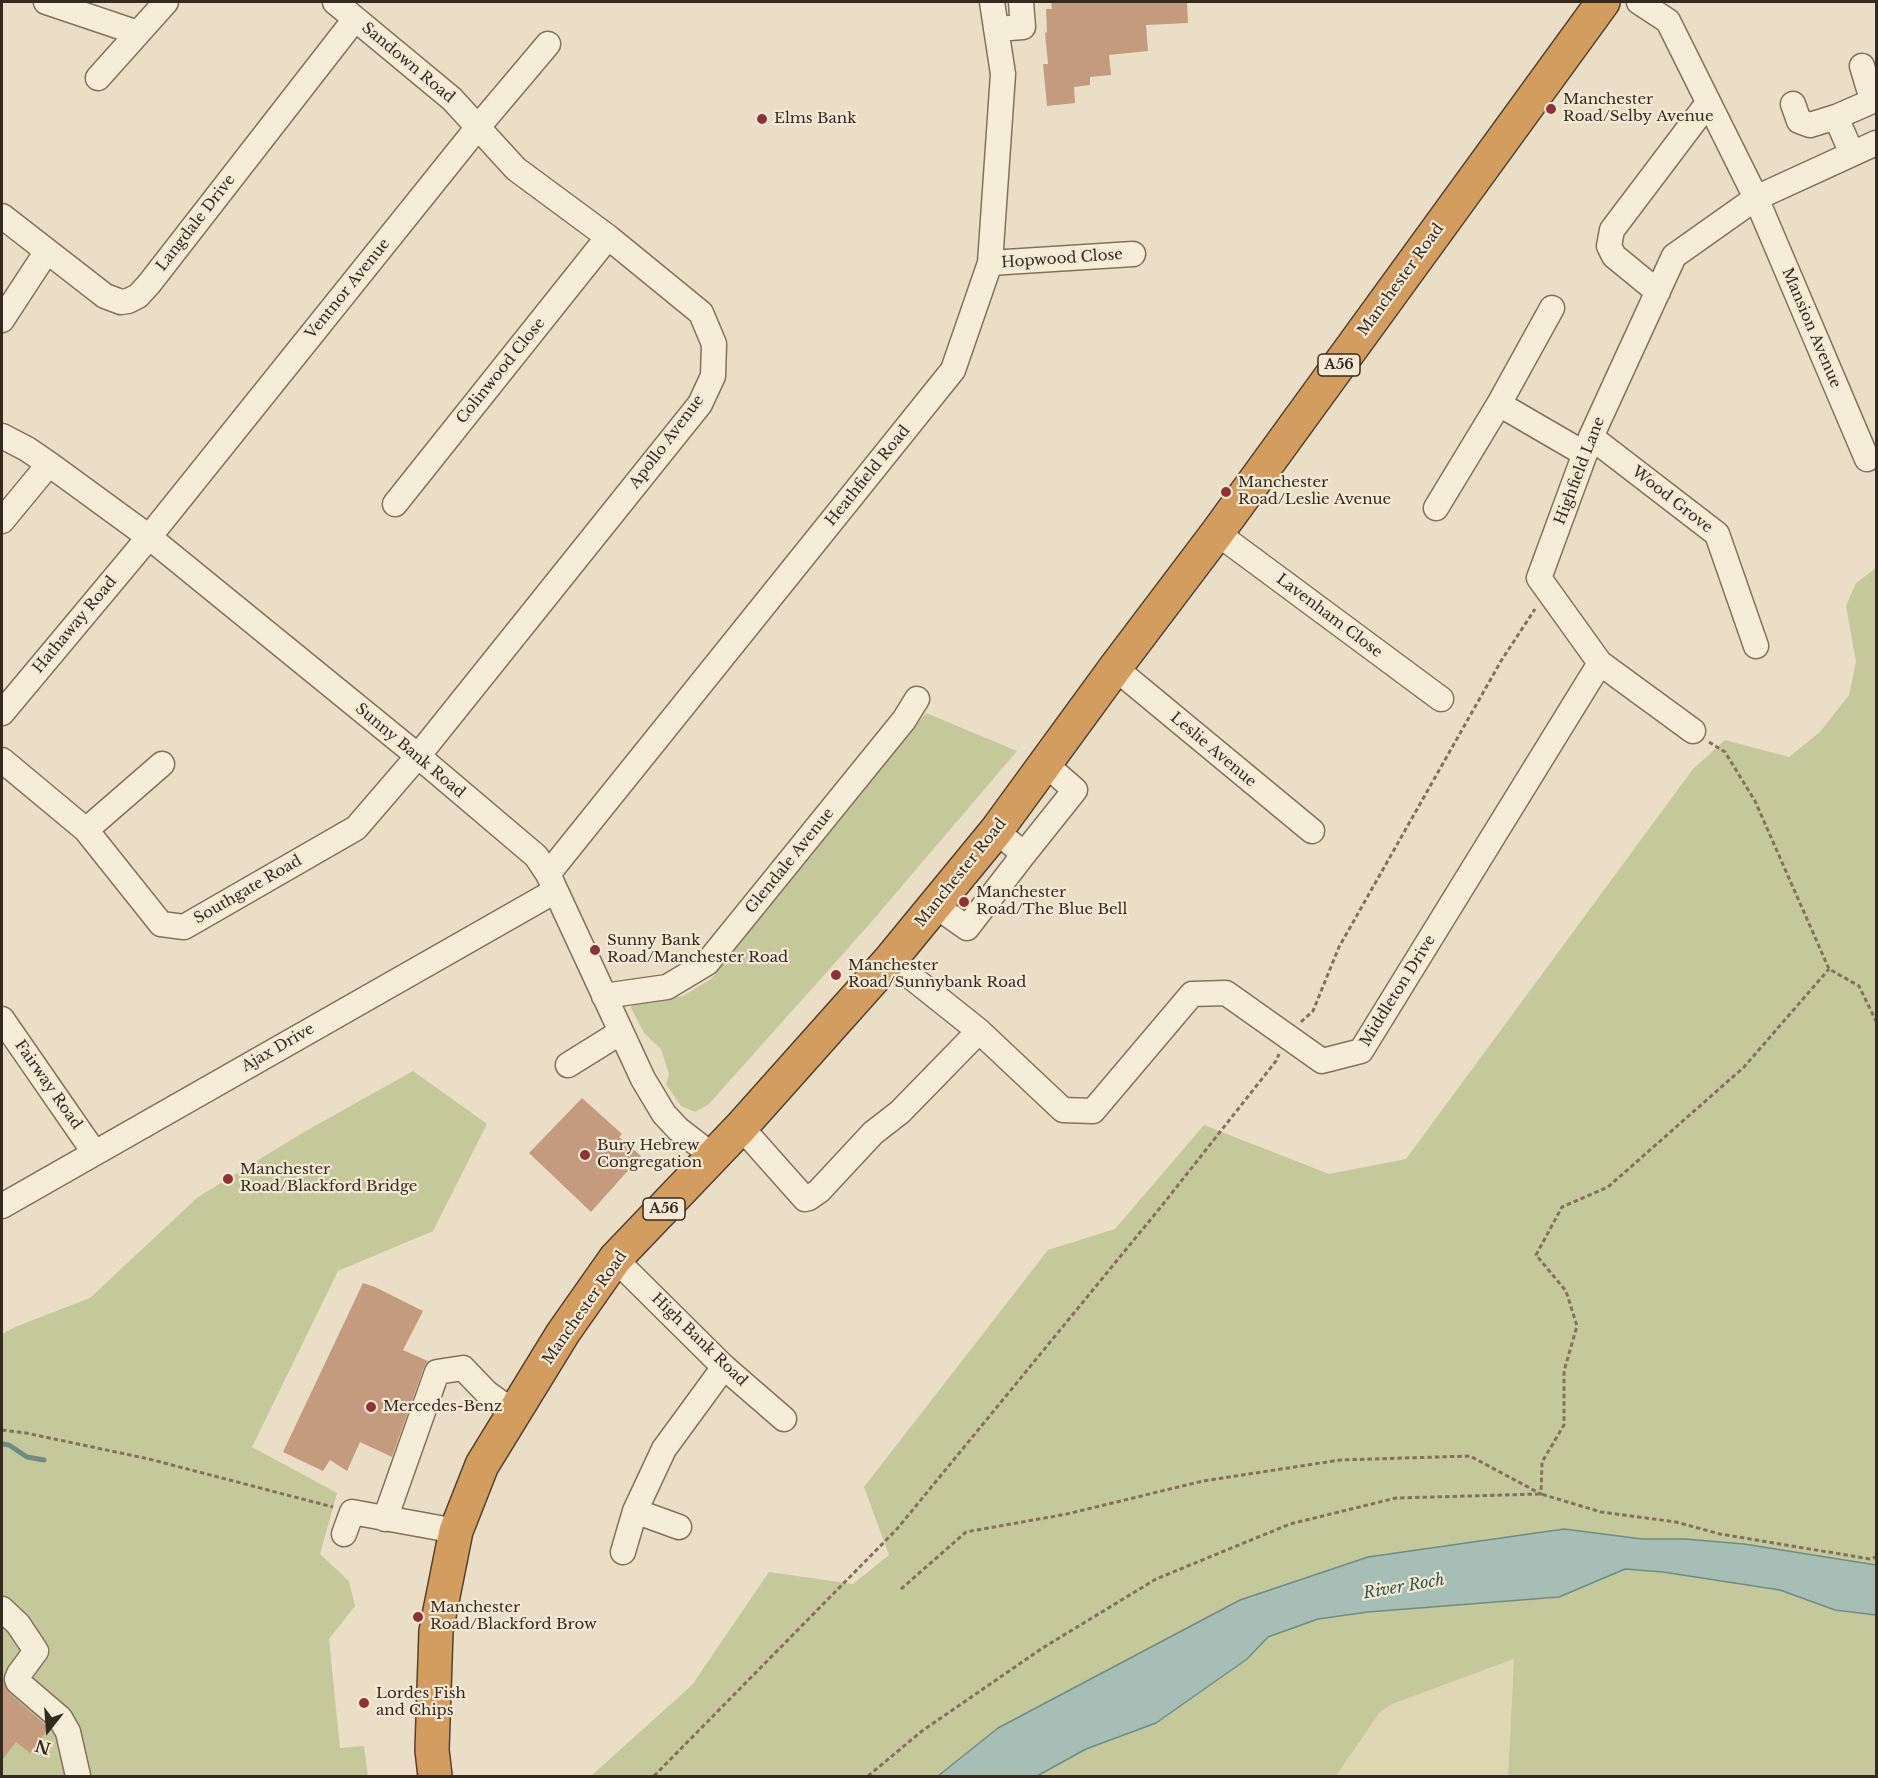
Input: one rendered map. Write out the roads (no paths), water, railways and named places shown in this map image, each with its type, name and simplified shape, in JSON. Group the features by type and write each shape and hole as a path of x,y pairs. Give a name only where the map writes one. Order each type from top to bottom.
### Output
{"highway":[{"name":"Manchester Road","path":"435,1776 432,1750 436,1631 456,1531 482,1465 563,1333 615,1259 741,1127 890,960 996,831 1603,2"}],"street":[{"path":"46,2 138,33"},
{"path":"98,78 166,2"},
{"name":"Sandown Road","path":"335,2 452,99 478,127"},
{"name":"Heathfield Road","path":"551,883 953,370 990,263 1003,74 992,2"},
{"path":"996,29 1023,27 1021,2"},
{"name":"Mansion Avenue","path":"1639,2 1668,21 1756,198 1867,459"},
{"name":"Langdale Drive","path":"2,216 105,296 121,302 138,296 355,19"},
{"name":"Ventnor Avenue","path":"149,537 478,127 549,44"},
{"path":"1793,104 1799,121 1810,125 1868,103 1871,96 1862,66"},
{"path":"1658,292 1614,256 1609,246 1612,230 1708,103"},
{"path":"1836,117 1852,154"},
{"name":"Apollo Avenue","path":"418,756 700,404 713,376 714,344 701,313 608,237 516,169 478,127"},
{"name":"Highfield Lane","path":"1693,731 1600,663 1539,578 1588,446 1674,256 1756,198 1876,143"},
{"name":"Colinwood Close","path":"395,504 608,237"},
{"path":"2,320 47,251"},
{"name":"Hopwood Close","path":"990,263 1133,254"},
{"path":"1436,508 1499,404 1552,308"},
{"name":"Wood Grove","path":"1499,404 1588,446 1716,534 1756,646"},
{"name":"Sunny Bank Road","path":"2,436 49,464 149,537 418,756 536,856 604,996 656,1083 664,1114 678,1129 713,1156"},
{"path":"2,520 49,464"},
{"name":"Lavenham Close","path":"1217,532 1442,699"},
{"name":"Hathaway Road","path":"2,713 149,537"},
{"name":"Middleton Drive","path":"890,960 979,1032 1063,1110 1093,1111 1192,994 1226,993 1322,1061 1362,1051 1600,663"},
{"name":"Leslie Avenue","path":"1115,668 1312,831"},
{"name":"Glendale Avenue","path":"604,996 667,987 707,963 904,720 917,699"},
{"name":"Southgate Road","path":"2,760 86,830 161,924 184,927 356,828 418,756"},
{"path":"86,830 162,764"},
{"path":"936,906 967,928 1075,790 1045,764"},
{"path":"996,831 1024,854"},
{"name":"Ajax Drive","path":"2,1206 551,883"},
{"name":"Fairway Road","path":"2,1018 94,1152"},
{"path":"741,1127 805,1199 809,1198 819,1191 873,1133 900,1112 979,1032"},
{"path":"568,1065 629,1036"},
{"name":"High Bank Road","path":"615,1259 724,1367 784,1419"},
{"path":"623,1552 635,1512 664,1449 724,1367"},
{"path":"385,1519 437,1372 463,1368 486,1393 515,1413"},
{"path":"635,1512 679,1527"},
{"path":"348,1523 385,1519 456,1531"},
{"path":"2,1609 18,1624 36,1651 19,1674 18,1682 60,1718 68,1732 78,1776"}],"water":[{"name":"River Roch","path":"1564,1529 1642,1539 1685,1539 1744,1544 1876,1565 1876,1615 1835,1610 1780,1590 1663,1572 1625,1569 1559,1597 1368,1612 1318,1619 1268,1637 1247,1659 1156,1723 1086,1749 1037,1776 938,1776 998,1728 1240,1600 1368,1557"}],"waterway":[{"path":"2,1444 9,1445 27,1457 44,1460"}],"place":[{"name":"Manchester Road/Selby Avenue","path":"1551,109"},
{"name":"Elms Bank","path":"762,119"},
{"name":"Manchester Road/Leslie Avenue","path":"1226,492"},
{"name":"Manchester Road/The Blue Bell","path":"964,902"},
{"name":"Sunny Bank Road/Manchester Road","path":"595,950"},
{"name":"Manchester Road/Sunnybank Road","path":"836,975"},
{"name":"Bury Hebrew Congregation","path":"585,1155"},
{"name":"Manchester Road/Blackford Bridge","path":"228,1179"},
{"name":"Mercedes-Benz","path":"371,1407"},
{"name":"Manchester Road/Blackford Brow","path":"418,1617"},
{"name":"Lordes Fish and Chips","path":"364,1703"}]}
